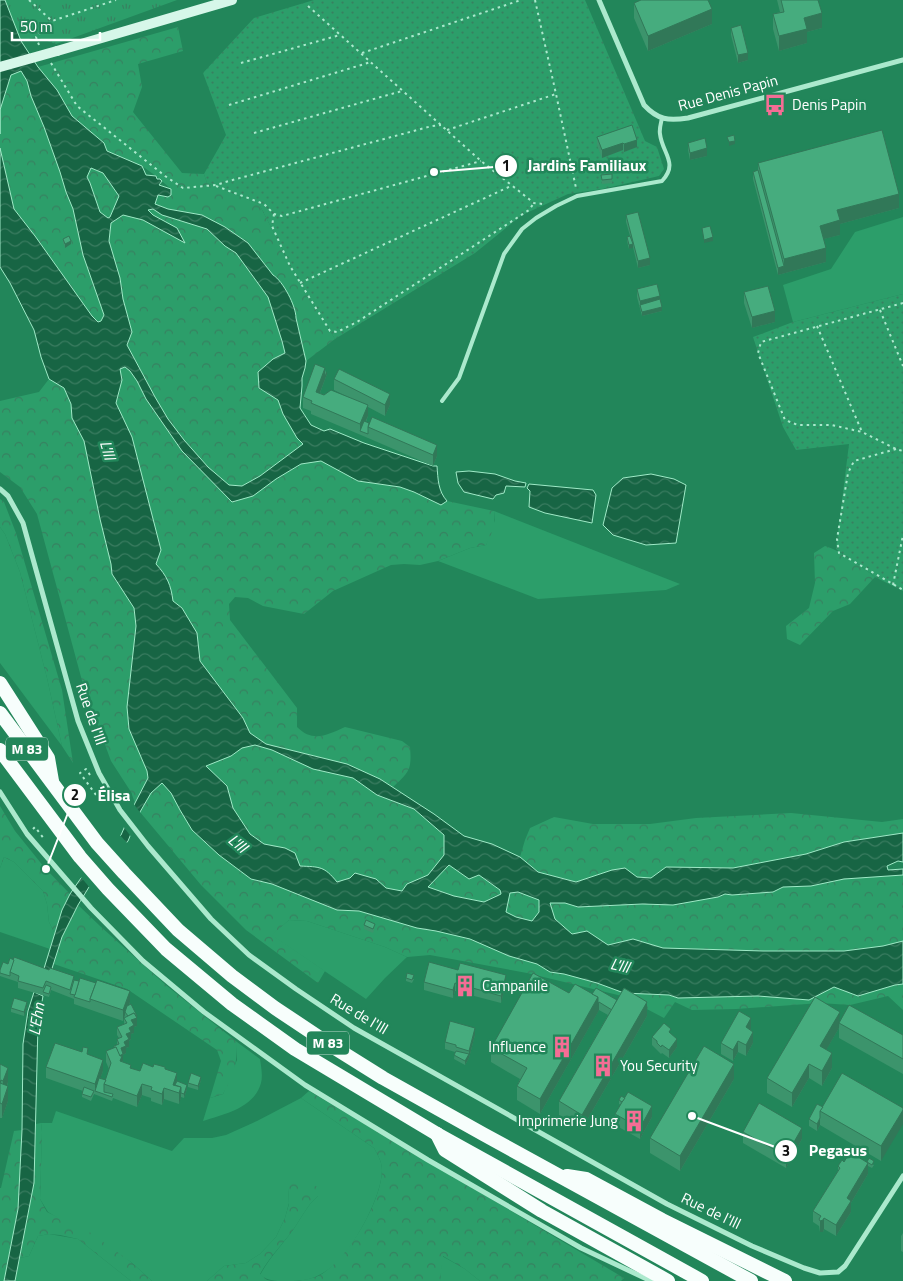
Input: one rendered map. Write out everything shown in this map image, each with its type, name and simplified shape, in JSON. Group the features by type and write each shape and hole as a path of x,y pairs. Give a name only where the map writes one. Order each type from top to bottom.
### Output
{"highway":[{"path":"0,683 48,758 53,785"},
{"name":"M 83","path":"0,713 53,785 124,874 178,930 232,976 275,1008 383,1078 751,1281"},
{"name":"M 83","path":"0,750 80,857 108,889 166,949 232,1004 295,1049 437,1134 702,1281"},
{"path":"437,1134 445,1150 542,1211 668,1281"},
{"path":"558,1175 586,1179 662,1220 785,1281"}],"main road":[{"path":"0,67 232,0"}],"street":[{"name":"Rue Denis Papin","path":"599,0 640,98 648,110 669,120 688,118 903,60"},
{"name":"Rue de l'Ill","path":"0,489 8,496 23,523 78,721 99,773 120,810 148,846 210,919 249,955 347,1023 666,1204 752,1246 820,1273 838,1272 845,1266 903,1176"},
{"path":"0,792 27,834 91,908 143,961 204,1012 305,1085 428,1160 581,1248 651,1281"}],"lane":[{"path":"442,401 459,378 504,254 522,229 556,206 577,196 662,181 667,176 671,165 660,133 662,118"}],"path":[{"path":"29,0 52,21"},
{"path":"38,45 36,37 52,21 116,0"},
{"path":"361,54 521,0"},
{"path":"535,0 577,196"},
{"path":"308,6 511,186 534,203 556,206"},
{"path":"241,63 340,34"},
{"path":"230,105 371,62"},
{"path":"51,63 77,106 165,176 183,188 216,185 441,125"},
{"path":"254,133 402,91"},
{"path":"447,130 556,94"},
{"path":"216,185 264,204 274,214 282,216 481,161"},
{"path":"300,284 511,186"},
{"path":"274,214 272,226 290,266 330,331 337,332 358,322 529,210 534,203"},
{"path":"903,303 761,342 758,353 785,420 798,426 832,425 862,432 903,451"},
{"path":"880,309 903,366"},
{"path":"817,326 862,432"},
{"path":"896,449 854,460 848,472 837,539 839,554 903,590"},
{"path":"893,585 903,534"},
{"path":"87,784 99,799"},
{"path":"35,827 45,840"}],"green space":[{"path":"5,0 177,0 56,44 36,37 21,41"},
{"path":"314,0 585,0 645,141 657,147 664,169 659,176 602,189 568,194 522,215 475,253 335,339 298,279 259,204 207,183 204,174 226,135 203,73 254,18"},
{"path":"178,27 183,51 138,64 142,87 133,112 182,173 204,174 207,183 259,204 298,279 335,339 306,361 296,312 277,278 248,243 225,227 202,215 168,209 155,204 158,195 168,197 171,195 171,189 142,166 107,151 104,143 72,116 57,90 38,67"},
{"path":"21,71 27,81 73,209 83,255 104,315 101,321 98,322 14,209 0,148 0,110 11,75"},
{"path":"91,168 103,173 119,196 111,217 108,218 100,212 87,177"},
{"path":"148,209 153,209 162,215 207,229 225,246 236,253 268,296 285,353 273,359 275,399 278,400 283,414 303,444 260,476 242,486 229,485 208,467 184,440 168,419 127,344 132,332 123,299 120,278 109,241 111,223 123,215 143,220 184,242"},
{"path":"903,217 903,294 793,322 783,285 831,269 855,232"},
{"path":"903,294 903,591 875,577 836,549 849,444 796,450 783,427 753,337 793,322"},
{"path":"125,367 137,381 146,399 182,451 232,502 301,464 321,461 358,481 400,487 441,505 447,501 494,511 493,529 486,545 470,548 438,561 420,565 391,565 333,591 304,614 263,606 248,598 235,597 229,604 230,620 297,708 297,727 303,732 309,735 320,736 345,727 402,741 410,747 410,766 403,778 393,787 347,764 266,744 250,733 243,718 200,661 197,633 182,608 173,601 168,581 156,564 161,550 116,403 120,392 119,369"},
{"path":"49,379 64,388 71,404 72,418 84,441 112,574 134,608 136,626 133,656 141,756 148,778 135,803 131,792 111,761 84,688 37,514 20,487 0,472 0,401 39,392"},
{"path":"0,499 4,502 16,533 62,690 73,763 62,746 20,572 5,534 0,527"},
{"path":"494,511 680,584 666,590 538,599 438,561 470,548 486,545 495,520"},
{"path":"0,527 5,534 20,572 62,746 0,663"},
{"path":"825,546 845,555 875,577 850,604 833,611 800,645 787,639 786,626 809,608 815,583 814,553"},
{"path":"255,745 272,750 313,769 353,778 377,795 414,809 444,835 445,855 428,875 420,878 402,891 386,888 376,879 350,878 337,882 329,873 321,868 300,866 285,848 264,844 250,834 233,808 227,786 205,766 231,756 242,748"},
{"path":"162,783 171,793 192,830 219,855 251,879 272,884 337,910 359,911 417,928 470,939 509,956 537,964 550,972 597,983 624,993 669,995 678,998 758,996 809,1000 834,987 858,996 903,984 903,1010 888,996 850,1005 820,1003 736,1009 692,1010 675,1002 664,1018 622,996 527,973 430,955 407,957 385,947 307,921 289,920 272,935 325,971 318,983 246,930 201,885 140,812 151,793"},
{"path":"0,806 15,831 44,867 70,894 62,910 55,934 49,922 43,891 14,862 4,857 0,868"},
{"path":"791,813 882,822 903,819 903,833 844,842 806,854 733,868 666,867 651,878 637,877 612,870 577,882 538,872 520,857 530,828 554,817 593,824 650,824 696,818"},
{"path":"4,857 14,862 43,891 49,922 55,934 50,949 0,932 0,868"},
{"path":"449,865 469,879 479,875 500,890 501,894 484,902 454,896 428,887"},
{"path":"903,875 903,941 883,946 844,951 663,948 633,939 608,945 587,931 572,934 555,919 550,902 565,903 578,907 642,904 673,905 725,894 773,892 783,887 811,886 844,879"},
{"path":"518,892 540,900 539,912 532,921 506,912 509,893"},
{"path":"78,905 167,986 237,1042 234,1069 223,1094 210,1098 221,1061 217,1050 127,989 54,964 62,937"},
{"path":"289,920 307,921 385,947 407,957 366,999 271,935"},
{"path":"237,1042 260,1059 261,1083 252,1098 238,1109 203,1121 210,1098 223,1094 237,1060"},
{"path":"309,1091 624,1278 621,1281 480,1281 465,1269 443,1256 440,1281 299,1281 316,1277 329,1269 351,1245 361,1230 376,1198 382,1170 381,1161 374,1148 301,1098"},
{"path":"301,1098 374,1148 382,1167 378,1192 361,1230 338,1261 315,1277 294,1281 278,1281 269,1280 260,1275 318,1196 288,1188 289,1203 285,1218 276,1237 260,1254 246,1263 224,1266 207,1281 152,1281 131,1262 48,1212 40,1199 41,1123 52,1123 56,1111 172,1151 184,1138 212,1138 226,1135"},
{"path":"41,1123 40,1199 47,1212 91,1233 131,1262 152,1281 131,1281 78,1239 60,1235 38,1236 29,1256 20,1258 34,1183 36,1124"},
{"path":"22,1130 18,1209 4,1281 0,1281 0,1188 14,1131"},
{"path":"292,1180 304,1181 318,1187 318,1196 310,1204 294,1229 260,1274 267,1280 272,1281 207,1281 224,1266 246,1263 260,1254 276,1237 289,1204 288,1188"},
{"path":"49,1234 78,1239 131,1281 15,1281 20,1258 29,1256 38,1236"},
{"path":"442,1256 465,1269 480,1281 440,1281"}],"water":[{"name":"L'Ill","path":"0,0 5,0 21,41 38,67 57,90 72,116 104,143 107,151 142,166 146,175 156,176 157,179 162,181 159,185 171,189 171,195 168,197 158,195 155,204 168,209 202,215 225,227 248,243 281,283 294,307 306,361 302,378 300,408 311,425 324,431 330,429 364,443 437,466 440,489 447,501 441,505 400,487 358,481 321,461 301,464 253,496 232,502 182,451 146,399 130,371 125,367 120,369 122,380 116,403 132,437 161,550 156,564 168,581 173,601 182,608 197,633 200,661 243,718 250,733 266,744 347,764 380,779 464,836 492,844 520,857 538,872 576,882 612,870 625,868 637,877 651,878 666,867 733,868 806,854 844,842 903,833 903,862 898,861 887,866 888,870 903,869 903,875 844,879 811,886 783,887 773,892 725,894 673,905 642,904 578,907 565,903 550,903 555,919 572,934 587,931 608,945 633,939 663,948 844,951 883,946 903,941 903,984 858,996 834,987 809,1000 758,996 678,998 669,995 624,993 597,983 550,972 537,964 509,956 470,939 417,928 359,911 337,910 272,884 251,879 219,855 192,830 171,793 162,783 151,793 140,812 128,841 89,887 78,905 62,937 49,978 42,975 62,910 70,894 81,878 121,835 148,778 147,771 129,729 127,707 136,626 134,608 112,574 84,441 72,418 71,404 64,388 49,379 34,330 0,267 0,148 14,209 92,316 98,322 101,321 104,315 83,255 73,209 27,81 21,71 11,75 0,110","holes":["91,168 103,173 119,196 110,217 108,218 100,212 87,177","153,209 162,215 207,229 225,246 236,253 268,297 285,353 273,359 258,372 259,388 278,400 283,414 297,438 303,444 260,476 242,486 229,485 208,467 184,440 168,419 127,345 132,332 123,299 120,278 109,241 111,223 123,215 143,220 185,243 177,228 153,215 148,210","255,745 272,750 313,769 353,778 377,795 414,809 444,835 444,855 428,875 407,884 402,891 386,888 376,879 355,873 350,878 337,882 329,873 321,868 300,866 295,853 285,848 264,844 250,834 233,808 227,786 206,766 231,756 242,748","449,865 469,879 479,875 500,890 501,894 484,902 454,896 428,887","518,892 539,900 539,912 532,921 506,912 510,893"]},
{"path":"469,471 495,474 526,483 525,487 506,486 504,493 496,495 493,499 464,492 458,483 456,472"},
{"path":"651,474 674,479 686,485 676,543 646,545 613,535 603,525 612,488 623,478"},
{"path":"529,484 593,490 596,495 592,523 545,513 529,507 530,491 527,488"},
{"name":"L'Ehn","path":"34,992 43,996 38,1024 34,1183 15,1281 4,1281 18,1209 22,1130 23,1044 28,1011"}],"pier":[{"path":"133,803 142,815 132,838 123,826"},
{"path":"119,834 128,844 90,888 80,876"}],"building":[{"path":"641,0 708,0 712,9 648,36 634,3"},
{"path":"781,0 818,0 822,13 804,18 807,29 779,36 773,14 784,12"},
{"path":"741,25 748,53 738,55 731,28"},
{"path":"632,125 637,140 602,150 597,137"},
{"path":"882,130 899,194 837,210 840,220 820,226 826,248 784,259 758,163"},
{"path":"734,135 735,141 729,142 727,137"},
{"path":"705,138 707,148 690,153 688,143"},
{"path":"758,170 784,266 778,268 753,172"},
{"path":"612,174 612,179 602,180 601,175"},
{"path":"638,212 650,258 638,261 626,215"},
{"path":"710,226 713,237 704,240 702,228"},
{"path":"69,236 71,241 65,244 63,239"},
{"path":"630,236 633,244 629,245 627,237"},
{"path":"657,284 660,296 640,301 637,289"},
{"path":"768,286 775,311 752,317 744,292"},
{"path":"660,299 662,307 642,312 640,305"},
{"path":"315,364 325,368 316,392 324,395 331,390 368,405 360,424 311,403 312,401 303,397"},
{"path":"339,369 390,394 385,405 334,379"},
{"path":"372,417 437,445 433,455 368,427"},
{"path":"364,421 369,423 368,434 360,431"},
{"path":"366,920 375,924 373,929 364,925"},
{"path":"14,957 49,970 50,968 74,976 70,990 46,981 43,988 18,981 19,976 10,972"},
{"path":"10,958 14,960 10,976 0,973 3,962 8,964"},
{"name":"Campanile","path":"429,962 458,970 460,963 506,975 501,996 455,983 453,990 424,982"},
{"path":"407,973 414,975 412,980 406,978"},
{"path":"533,973 569,993 575,984 598,997 540,1099 517,1086 527,1068 491,1048"},
{"path":"80,978 96,983 90,1002 74,997"},
{"path":"74,980 79,981 75,995 70,994"},
{"path":"97,980 130,991 123,1010 90,999"},
{"path":"46,985 51,987 49,994 43,992"},
{"path":"596,988 617,1000 612,1010 599,1002 598,1004 598,997 592,994"},
{"name":"You Security","path":"624,988 647,1002 582,1115 559,1101"},
{"path":"815,997 840,1012 820,1046 832,1053 822,1071 809,1064 792,1093 767,1078"},
{"path":"14,998 27,1002 24,1012 11,1008"},
{"path":"131,1004 137,1016 134,1013 128,1016 125,1012 127,1006"},
{"path":"849,1005 903,1035 903,1059 839,1023"},
{"path":"739,1011 751,1018 746,1027 753,1032 746,1045 738,1041 733,1050 721,1043"},
{"path":"134,1013 137,1018 131,1020 134,1025 129,1028 131,1032 126,1034 129,1039 124,1042 126,1046 121,1048 123,1054 119,1056 116,1047 114,1048 114,1046 119,1044 117,1039 122,1037 117,1027 127,1023 124,1018"},
{"path":"450,1021 475,1028 469,1051 445,1042"},
{"path":"664,1023 671,1029 669,1032 677,1039 669,1050 662,1045 661,1047 652,1037"},
{"path":"55,1043 82,1052 83,1047 88,1048 87,1054 103,1060 95,1084 46,1067"},
{"path":"704,1046 734,1064 680,1156 650,1138"},
{"path":"116,1047 120,1056 122,1056 120,1061 131,1065 130,1068 140,1071 143,1063 153,1067 154,1064 177,1073 173,1085 181,1087 179,1093 164,1088 162,1094 151,1090 152,1087 142,1084 137,1096 104,1084 111,1063 106,1051"},
{"path":"456,1051 469,1054 465,1061 454,1055"},
{"path":"0,1064 8,1068 3,1081 1,1080 0,1083"},
{"path":"191,1073 201,1077 198,1086 188,1083"},
{"path":"842,1073 903,1108 881,1146 820,1111"},
{"path":"99,1078 106,1080 104,1092 113,1094 112,1097 95,1091"},
{"path":"177,1081 187,1085 184,1094 181,1093 181,1087 175,1085"},
{"path":"0,1083 8,1086 2,1104 0,1103"},
{"path":"84,1087 94,1091 91,1097 82,1094"},
{"path":"628,1092 652,1106 640,1128 615,1114"},
{"path":"621,1096 625,1098 622,1102 619,1100"},
{"path":"759,1103 802,1128 786,1156 743,1132"},
{"path":"817,1104 823,1107 817,1124 809,1119"},
{"path":"850,1152 868,1163 847,1198 851,1201 836,1225 824,1218 820,1221 821,1216 813,1211 840,1168 838,1166 842,1160 844,1162"},
{"path":"869,1158 874,1161 872,1165 867,1162"}],"place":[{"name":"Denis Papin","path":"775,105"},
{"name":"Jardins Familiaux","path":"434,172"},
{"name":"Élisa","path":"46,869"},
{"name":"Campanile","path":"465,986"},
{"name":"Influence","path":"562,1047"},
{"name":"You Security","path":"603,1066"},
{"name":"Pegasus","path":"692,1116"},
{"name":"Imprimerie Jung","path":"634,1121"}]}
